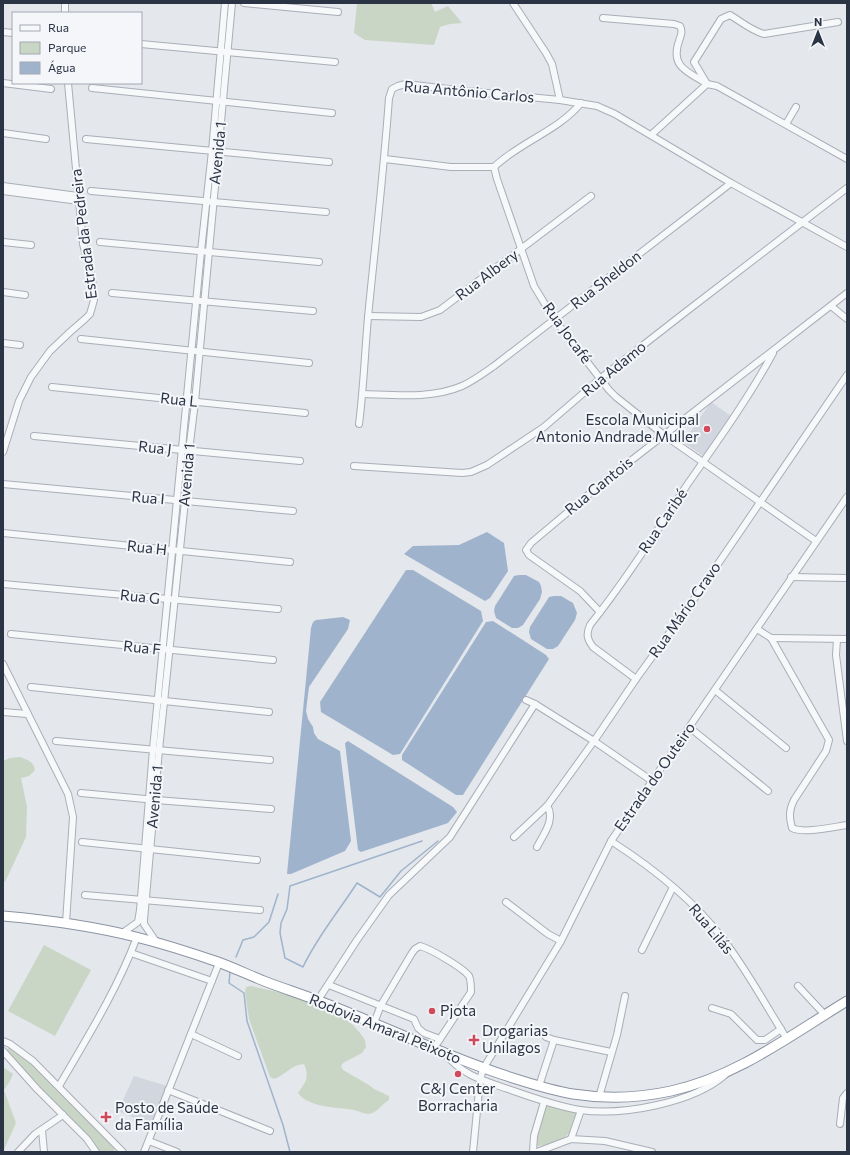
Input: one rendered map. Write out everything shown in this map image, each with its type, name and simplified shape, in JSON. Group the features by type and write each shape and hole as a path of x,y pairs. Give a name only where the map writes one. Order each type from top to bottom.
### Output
{"highway":[{"name":"Rodovia Amaral Peixoto","path":"3,916 66,923 137,937 157,943 223,964 318,1000 483,1069 539,1086 575,1094 635,1096 674,1091 707,1080 729,1071 787,1039 847,1001"}],"street":[{"name":"Avenida 1","path":"176,550 185,501 213,202 225,3"},
{"name":"Avenida 1","path":"223,52 232,3"},
{"path":"244,3 338,12"},
{"path":"513,3 552,64 560,100"},
{"path":"707,84 694,62 721,19 730,15 757,32 764,34 838,22"},
{"path":"603,18 674,24 680,26 681,33 675,54 676,60 688,73 707,84 717,86 847,159"},
{"path":"142,44 335,62"},
{"path":"3,83 51,89"},
{"name":"Estrada da Pedreira","path":"3,452 19,401 30,377 50,351 85,319 94,300 92,278 83,244 68,84"},
{"name":"Rua Antônio Carlos","path":"359,424 363,394 368,316 385,159 389,98 392,89 398,86 406,84 560,100 597,106 651,134 731,183 847,246"},
{"path":"651,134 707,84"},
{"path":"92,88 332,113"},
{"path":"385,159 451,167 494,167 505,157 565,120 581,103"},
{"path":"786,124 796,107"},
{"path":"3,133 46,139"},
{"path":"86,139 328,162"},
{"name":"Avenida 1","path":"121,934 138,922 143,900 153,800 156,749 176,550 177,500 181,451 206,201 215,152"},
{"name":"Rua Jocafé","path":"494,167 534,286 554,319 616,397 664,435 816,541"},
{"name":"Rua Sheldon","path":"363,394 433,394 449,391 463,386 494,366 731,183"},
{"path":"3,186 79,198"},
{"name":"Rua Adamo","path":"354,466 462,474 479,470 488,465 544,427 601,378 847,188"},
{"path":"3,191 79,198"},
{"path":"91,191 326,212"},
{"name":"Rua Albery","path":"368,316 421,317 440,310 591,196"},
{"path":"3,242 31,246"},
{"path":"100,242 318,262"},
{"path":"3,292 25,295"},
{"path":"112,293 313,311"},
{"name":"Rua Gantois","path":"600,612 580,591 531,556 526,550 530,543 582,499 847,293"},
{"path":"831,306 847,319"},
{"path":"80,339 309,363"},
{"path":"3,343 20,345"},
{"name":"Rua Caribé","path":"636,679 593,647 588,640 587,632 590,625 704,462 754,386 774,349"},
{"name":"Rua Mário Cravo","path":"514,838 547,806 594,741 760,503 847,375"},
{"name":"Rua L","path":"52,387 305,413"},
{"name":"Rua J","path":"34,436 300,461"},
{"name":"Rua I","path":"3,484 293,512"},
{"name":"Estrada do Outeiro","path":"473,1152 480,1080 483,1069 561,941 611,841 847,497"},
{"name":"Rua H","path":"3,533 290,562"},
{"path":"791,577 847,578"},
{"name":"Rua G","path":"3,584 278,609"},
{"path":"757,629 771,638 829,740 826,751 790,807 792,828 798,830 808,830 847,825"},
{"name":"Rua F","path":"10,634 273,660"},
{"path":"771,638 847,639"},
{"path":"837,639 836,655 847,741"},
{"path":"3,664 65,788 71,804 73,817 66,923"},
{"path":"31,687 269,712"},
{"path":"715,690 786,748"},
{"path":"526,700 536,704 594,741 652,781"},
{"path":"318,1000 357,940 389,895 450,837 536,704"},
{"path":"3,712 27,714"},
{"path":"690,727 768,791"},
{"path":"56,741 270,760"},
{"path":"81,793 271,810"},
{"path":"536,847 550,822 550,812 547,806"},
{"name":"Rua Lilás","path":"611,841 636,857 673,887 723,939 787,1039"},
{"path":"82,842 148,850 257,860"},
{"path":"642,950 673,887"},
{"path":"85,895 260,910"},
{"name":"Avenida 1","path":"143,900 144,924 157,943"},
{"path":"506,902 548,934 561,941"},
{"path":"59,1086 93,1029 131,953 137,937"},
{"path":"374,1023 381,1005 402,967 415,949 420,946 426,948 450,961 469,976 472,987 471,992 434,1048"},
{"path":"131,953 212,981"},
{"path":"144,1152 212,981 223,964"},
{"path":"329,985 414,1019 418,1028 424,1033 440,1039"},
{"path":"798,986 825,1015"},
{"path":"599,1096 617,1035 625,996"},
{"path":"712,1008 731,1014 757,1040 765,1040 781,1029"},
{"path":"191,1034 238,1056"},
{"path":"546,1037 611,1052"},
{"path":"539,1086 554,1040"},
{"path":"3,1041 10,1044 33,1061 59,1086 117,1149 123,1152"},
{"path":"10,1044 3,1047 4,1052 37,1089 87,1140 96,1152"},
{"path":"444,1053 459,1069 480,1080 544,1102 581,1110 608,1110 647,1107 676,1100 702,1090 717,1082 729,1071"},
{"path":"168,1090 270,1131"},
{"path":"840,1124 843,1098 847,1093"},
{"path":"533,1152 532,1143 544,1102"},
{"path":"571,1139 581,1110"},
{"path":"18,1152 22,1146 63,1115"},
{"path":"42,1130 44,1152"},
{"path":"538,1152 571,1139 605,1141 652,1152"},
{"path":"149,1140 177,1152"},
{"path":"22,1146 27,1152"}],"shaded area":[{"name":"Escola Municipal Antonio Andrade Muller","path":"711,402 731,416 703,456 683,442"},
{"path":"134,1076 167,1086 151,1125 118,1111"}],"green space":[{"path":"357,3 431,3 435,12 448,6 462,23 440,27 434,45 365,40 354,33"},
{"path":"20,757 28,760 35,770 29,776 21,778 27,807 26,837 5,882 3,882 3,761 10,758"},
{"path":"44,945 91,970 55,1036 8,1011"},
{"path":"251,986 292,995 345,1019 353,1025 365,1040 366,1047 362,1053 343,1063 341,1066 343,1070 374,1089 389,1096 389,1100 375,1112 369,1114 309,1102 298,1093 307,1077 304,1064 295,1066 274,1079 270,1077 249,1019 245,992 246,987"},
{"path":"9,1047 31,1063 114,1147 114,1152 99,1152 6,1051"},
{"path":"3,1067 13,1074 4,1090 16,1123 3,1152"},
{"path":"547,1105 574,1111 577,1114 572,1128 567,1135 555,1142 537,1146 536,1143"}],"water":[{"path":"487,532 504,543 508,571 490,598 485,601 404,554 413,546 459,545"},
{"path":"406,570 413,570 481,611 483,621 400,754 393,755 321,712 320,702"},
{"path":"526,575 539,582 542,592 540,599 523,625 518,628 512,628 496,618 494,611 495,606 514,576"},
{"path":"561,596 573,603 577,613 575,620 558,646 553,649 547,649 531,639 529,632 530,627 549,597"},
{"path":"343,617 350,620 348,629 309,687 306,711 314,733 318,739 340,751 351,841 345,851 291,874 287,874 311,628 313,622 316,620"},
{"path":"493,621 546,655 549,659 463,795 456,795 402,760 402,755 486,622"},
{"path":"348,741 453,807 457,812 448,823 361,852 358,850 345,743"}],"waterway":[{"path":"422,841 290,886 287,909 281,923 280,933 285,958 303,967 321,935 357,883 380,897 401,871 438,841"},
{"path":"236,957 243,940 254,937 269,922 278,894"},
{"path":"230,972 229,983 244,993 247,1021 283,1125 290,1152"}],"place":[{"name":"Escola Municipal Antonio Andrade Muller","path":"707,429"},
{"name":"Pjota","path":"432,1011"},
{"name":"Drogarias Unilagos","path":"474,1040"},
{"name":"C&J Center Borracharia","path":"458,1074"},
{"name":"Posto de Saúde da Família","path":"106,1117"}]}
